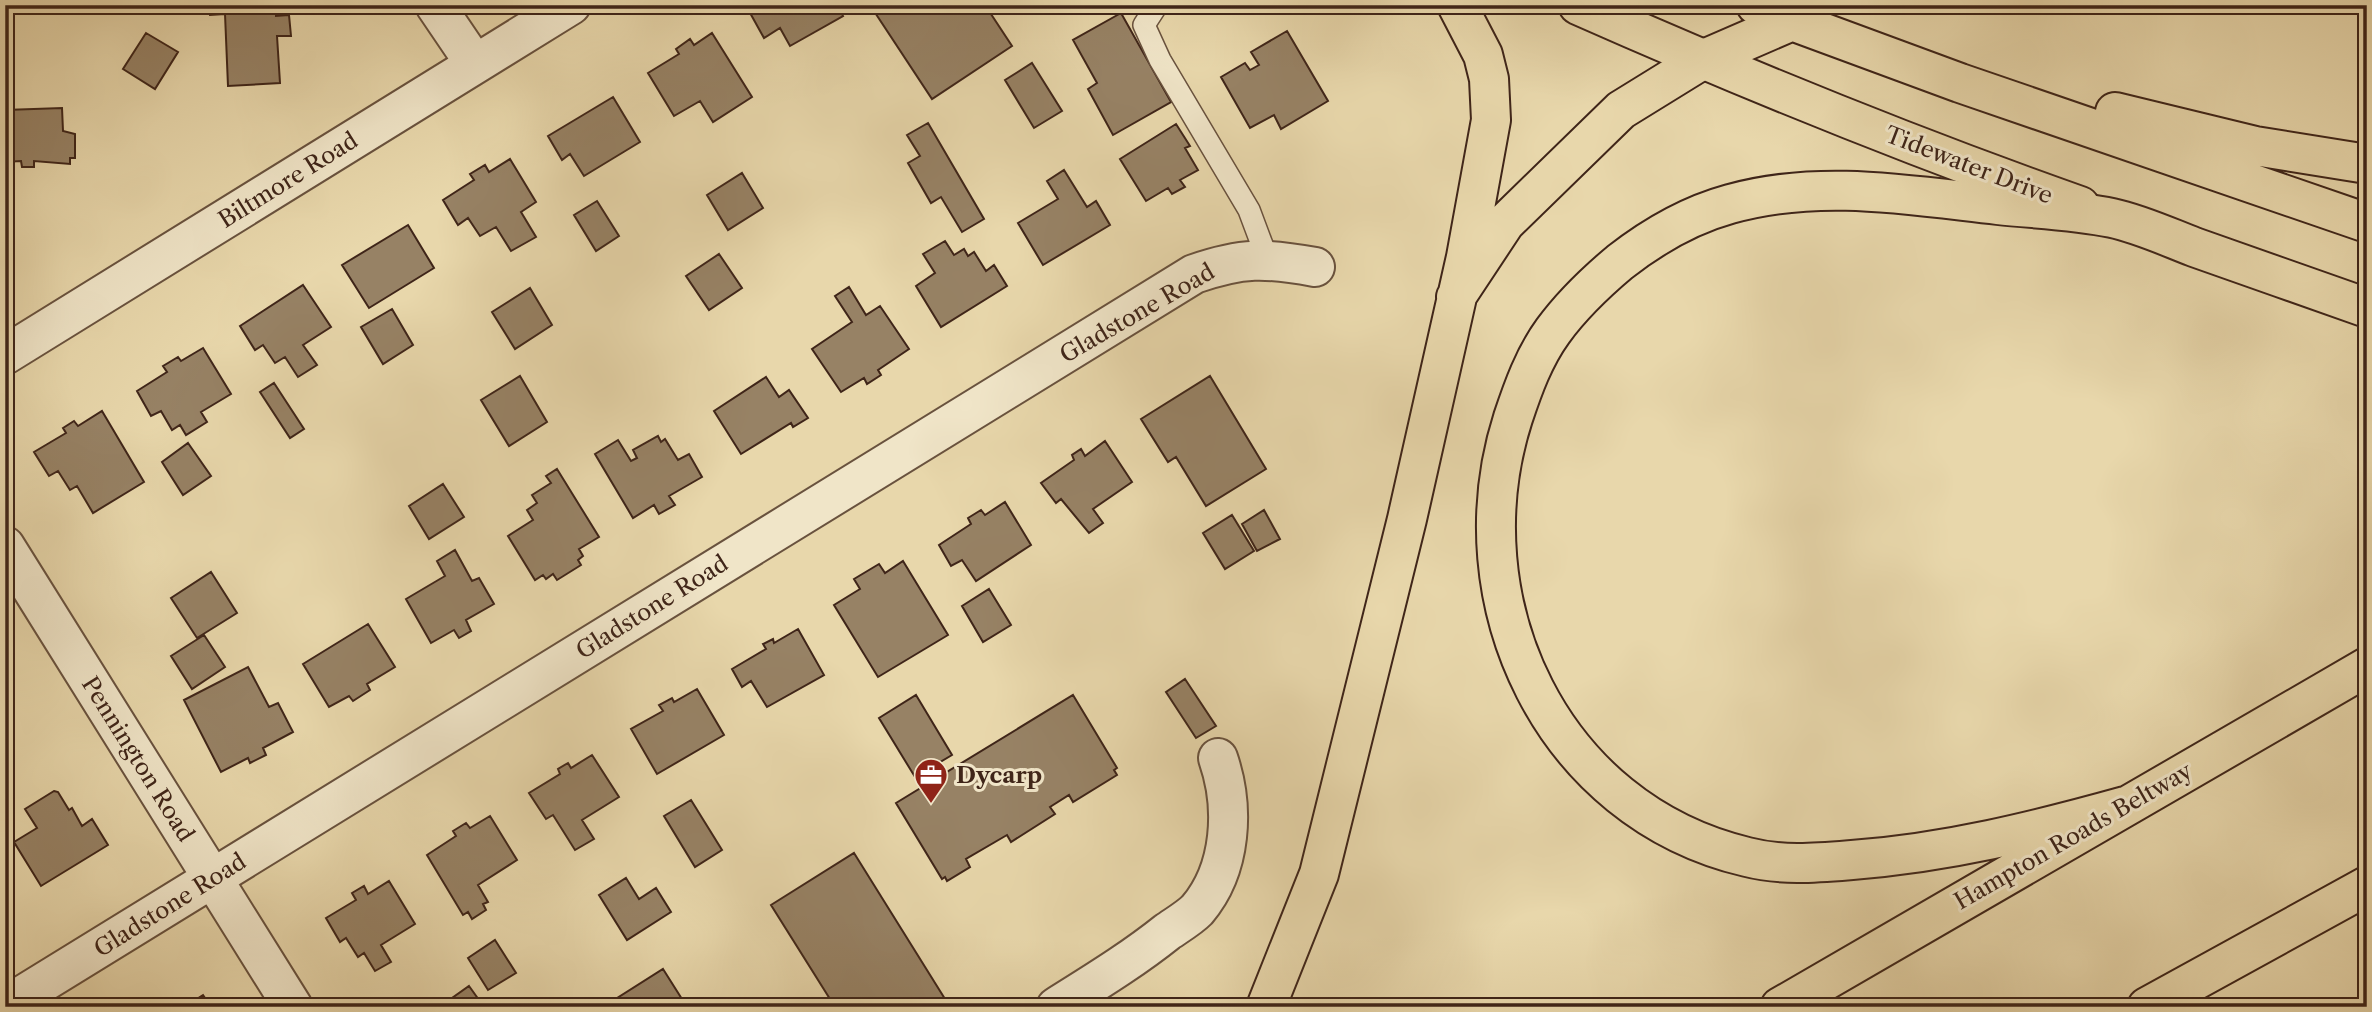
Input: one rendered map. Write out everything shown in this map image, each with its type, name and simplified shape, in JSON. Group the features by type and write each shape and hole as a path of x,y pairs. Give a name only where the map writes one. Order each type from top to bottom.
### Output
{"main road":[{"path":"1266,1007 1319,874 1407,519 1456,297 1491,120 1489,79 1483,55 1457,5"},
{"name":"Tidewater Drive","path":"1578,5 1702,60 1993,175 2367,308"},
{"path":"1756,5 1960,83 2367,223"},
{"path":"1456,297 1505,223 1621,110 1702,60 1793,21"},
{"path":"1960,83 2092,106 2255,145 2367,164"},
{"path":"2113,218 1853,189 1790,191 1728,204 1681,223 1639,248 1591,287 1551,334 1527,377 1503,450 1495,512 1496,574 1509,632 1531,687 1564,737 1605,781 1640,809 1690,838 1744,857 1802,864 1928,852 2015,836 2125,806"},
{"name":"Hampton Roads Beltway","path":"1780,1007 2367,667"},
{"path":"2147,1007 2367,887"}],"street":[{"path":"435,5 475,64"},
{"name":"Biltmore Road","path":"5,355 571,5"},
{"name":"Gladstone Road","path":"5,1006 1194,274 1226,263 1267,258 1315,267"},
{"name":"Pennington Road","path":"5,546 293,1007"},
{"path":"1056,1007 1132,960 1196,911 1215,883 1225,850 1228,810 1218,758"}],"lane":[{"path":"1157,5 1144,25 1160,60 1249,210 1267,258"}],"building":[{"path":"209,5 276,5 276,16 289,15 291,36 277,36 280,83 228,86 225,14 210,15"},
{"path":"758,5 837,5 843,16 790,46 780,28 764,38 749,11"},
{"path":"870,5 985,5 1012,46 932,99"},
{"path":"1121,13 1171,102 1113,135 1088,89 1097,83 1073,40"},
{"path":"1287,31 1328,101 1281,129 1274,115 1250,128 1221,77 1245,63 1250,70 1259,65 1251,52"},
{"path":"146,33 178,52 155,89 123,69"},
{"path":"712,33 752,97 713,122 700,101 674,116 648,73 679,54 676,49 690,39 694,45"},
{"path":"1032,63 1062,111 1034,128 1005,80"},
{"path":"613,97 640,142 584,176 570,154 562,160 548,136"},
{"path":"62,108 63,131 75,134 75,158 70,158 70,164 34,161 34,167 22,167 21,161 5,162 5,110"},
{"path":"928,123 984,219 962,232 941,197 931,203 908,163 920,156 907,135"},
{"path":"1176,124 1190,146 1185,148 1198,170 1180,180 1185,187 1172,194 1168,188 1146,201 1120,159"},
{"path":"510,159 536,202 521,212 536,237 511,251 496,227 480,236 468,218 458,225 443,200 474,180 470,174 485,165 489,172"},
{"path":"1064,170 1087,207 1096,201 1110,225 1043,265 1018,223 1058,199 1047,181"},
{"path":"742,173 763,208 728,230 707,195"},
{"path":"597,201 619,236 596,251 574,215"},
{"path":"408,225 434,268 369,308 342,265"},
{"path":"945,241 954,255 964,249 968,256 974,252 986,271 994,265 1007,286 941,327 916,286 935,273 923,254"},
{"path":"719,254 742,288 709,310 686,276"},
{"path":"303,285 331,327 303,345 317,365 298,377 285,357 275,363 263,345 255,350 240,326"},
{"path":"849,287 866,315 880,306 909,349 878,370 881,375 867,384 864,378 841,392 812,349 852,322 835,296"},
{"path":"530,288 552,325 515,349 492,312"},
{"path":"392,309 413,345 383,364 361,327"},
{"path":"203,348 231,394 201,412 207,422 186,435 180,425 172,430 161,411 151,416 137,391 167,372 163,366 178,357 181,361"},
{"path":"520,376 547,422 509,446 481,400"},
{"path":"1210,376 1266,469 1206,506 1176,457 1168,462 1141,419"},
{"path":"766,377 779,397 789,390 808,418 793,427 791,423 741,454 714,411"},
{"path":"274,383 304,429 290,438 260,392"},
{"path":"102,411 144,482 93,513 77,486 70,490 58,471 49,476 34,452 66,433 63,428 74,421 78,426"},
{"path":"658,436 661,442 665,439 678,460 689,454 702,477 669,496 675,505 659,514 654,505 633,518 595,454 618,440 631,461 637,458 633,450"},
{"path":"1105,441 1132,482 1093,509 1103,523 1089,533 1061,499 1056,503 1041,483 1074,460 1072,455 1081,449 1085,456"},
{"path":"188,443 211,476 183,495 162,462"},
{"path":"557,469 599,537 579,549 583,556 578,560 581,565 557,580 553,574 546,579 543,575 535,580 508,536 533,520 527,510 537,503 532,495 551,483 546,476"},
{"path":"443,484 464,517 429,539 409,506"},
{"path":"1005,502 1031,545 976,581 962,560 951,566 939,545 971,524 968,518 981,510 985,515"},
{"path":"1264,510 1280,539 1257,551 1242,524"},
{"path":"1232,515 1254,551 1225,569 1203,533"},
{"path":"455,550 472,581 479,578 494,604 466,620 471,631 459,638 454,630 431,643 406,599 445,576 437,561"},
{"path":"903,561 948,635 878,677 834,605 860,589 854,579 879,564 885,573"},
{"path":"211,572 237,613 197,638 171,598"},
{"path":"989,589 1011,625 983,642 962,606"},
{"path":"368,624 395,667 367,684 370,690 353,701 349,696 329,707 303,664"},
{"path":"798,629 824,675 767,707 751,681 742,687 732,669 766,649 763,644 773,639 774,643"},
{"path":"204,635 225,667 192,689 171,656"},
{"path":"248,667 269,707 278,703 293,732 263,748 266,755 250,763 248,758 221,772 184,700"},
{"path":"1185,679 1216,726 1196,738 1166,692"},
{"path":"697,689 724,735 657,774 631,729 663,711 659,705 672,698 674,702"},
{"path":"916,695 952,755 915,777 879,718"},
{"path":"1073,695 1117,768 1114,770 1117,775 1073,802 1069,795 1050,807 1055,814 1011,842 1007,835 966,859 970,867 947,881 945,877 942,879 896,803"},
{"path":"592,755 619,797 582,820 594,839 575,850 553,815 546,819 529,793 560,774 558,769 568,763 571,768"},
{"path":"54,791 58,792 69,810 72,808 82,826 92,819 108,845 41,886 14,842 37,828 25,809"},
{"path":"691,800 722,850 695,867 664,816"},
{"path":"490,816 517,860 478,885 488,902 483,904 486,910 472,919 468,912 463,915 427,855 456,836 453,831 466,823 470,828"},
{"path":"854,853 950,1007 835,1007 771,905"},
{"path":"626,878 639,899 656,888 671,912 627,940 599,895"},
{"path":"389,881 415,924 381,945 391,962 375,971 364,953 358,957 346,938 340,942 326,918 356,900 352,893 364,886 368,894"},
{"path":"495,940 516,973 488,990 468,958"},
{"path":"663,969 687,1007 603,1007"},
{"path":"469,986 484,1007 448,1007 445,1003"},
{"path":"203,995 211,1007 184,1007"}],"place":[{"name":"Dycarp","path":"931,805"}]}
